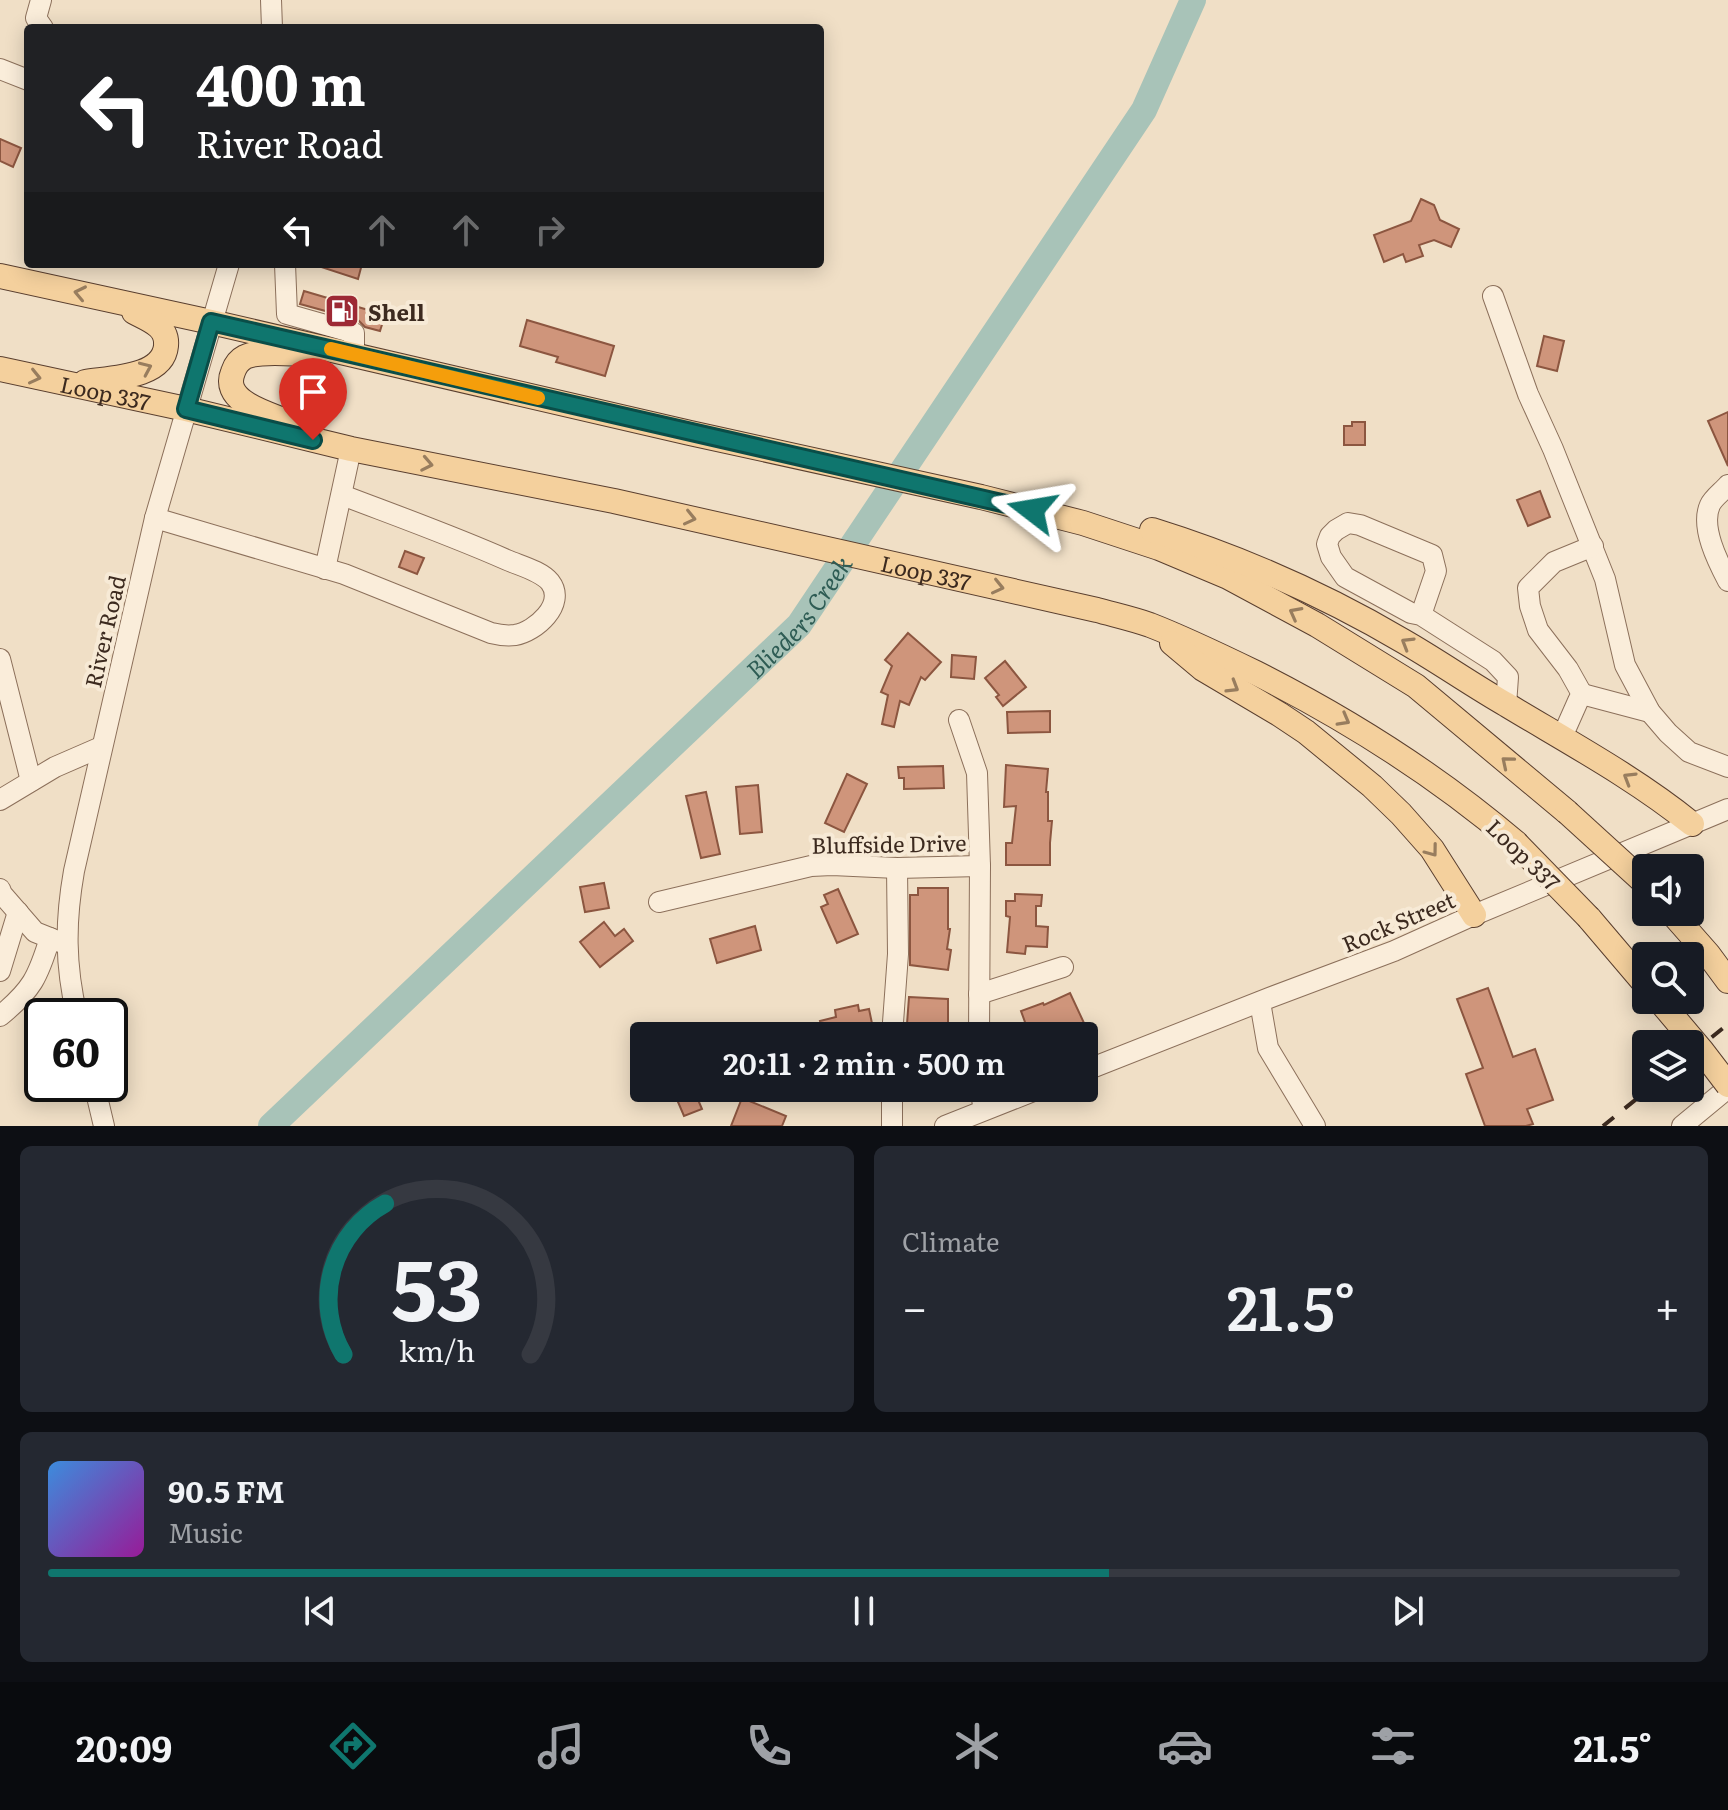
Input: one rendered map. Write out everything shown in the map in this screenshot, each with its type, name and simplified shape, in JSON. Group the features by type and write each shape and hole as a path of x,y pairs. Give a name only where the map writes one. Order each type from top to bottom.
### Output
{"main road":[{"path":"0,276 211,322 302,331 354,355 981,497 1083,523 1159,548 1240,584 1317,625 1416,686 1567,812 1632,871"},
{"path":"71,385 150,370 163,356 166,344 164,333 157,324 113,300"},
{"path":"351,449 246,404 239,399 231,377 235,366 243,358 258,354 354,355"},
{"name":"Loop 337","path":"0,369 351,449 614,501 1148,624 1316,704 1437,779 1516,843 1589,918 1632,969"},
{"path":"981,497 1109,516 1184,540 1344,609 1404,641 1635,781 1692,824"},
{"path":"1148,624 1203,669 1306,732 1372,786 1432,849 1474,915"},
{"path":"1683,926 1728,981"},
{"path":"1671,1014 1728,1086"}],"street":[{"path":"40,24 36,18 41,0"},
{"path":"271,0 272,24"},
{"path":"0,69 24,78"},
{"name":"River Road","path":"73,998 59,941 155,518 228,268"},
{"path":"285,268 287,314 302,331"},
{"path":"1493,296 1528,394 1605,579 1625,665 1650,712 1668,733 1689,752 1728,767"},
{"path":"325,569 351,449"},
{"path":"1728,485 1710,505 1707,525 1718,562 1728,581"},
{"path":"155,518 344,574 491,633 516,635 529,631 550,610 554,588 539,573 342,495"},
{"path":"1421,615 1436,571 1432,555 1360,525 1348,523 1330,536 1327,544 1331,557 1345,577 1411,613 1421,615 1493,661 1508,677 1506,705"},
{"path":"1593,546 1554,562 1528,588 1538,630 1568,669 1582,694 1650,712"},
{"path":"2,673 31,781"},
{"path":"1562,737 1582,694"},
{"path":"959,720 977,773 979,1022"},
{"path":"0,800 55,767 101,747"},
{"name":"Rock Street","path":"1098,1066 1394,951 1728,809"},
{"name":"Bluffside Drive","path":"659,902 811,866 980,866"},
{"path":"893,1022 898,954 897,868"},
{"path":"0,889 35,932 59,941 20,1000 0,1016"},
{"path":"0,971 18,912"},
{"path":"979,994 1063,967"},
{"path":"1260,1002 1268,1048 1315,1126"},
{"path":"1682,1126 1728,1086"},
{"path":"98,1102 104,1126"},
{"path":"892,1102 892,1126"},
{"path":"983,1102 984,1110"},
{"path":"945,1126 1005,1102"}],"building":[{"path":"0,139 21,148 13,167 0,161"},
{"path":"1421,199 1434,205 1440,220 1459,229 1451,247 1434,240 1419,245 1423,256 1406,262 1403,254 1384,262 1374,235 1411,221"},
{"path":"324,268 361,268 358,279"},
{"name":"Shell","path":"304,291 385,315 380,331 365,327 358,320 300,304"},
{"path":"527,320 614,346 605,376 556,362 558,357 520,346"},
{"path":"1544,336 1564,341 1557,371 1537,366"},
{"path":"1728,412 1728,466 1708,421"},
{"path":"1352,422 1365,422 1365,445 1344,445 1344,426 1352,426"},
{"path":"1540,491 1550,517 1528,526 1517,500"},
{"path":"405,551 424,558 417,574 399,567"},
{"path":"908,633 941,662 925,680 921,677 909,705 900,701 894,727 882,724 888,695 881,692 892,666 885,660"},
{"path":"952,655 976,657 974,679 951,677"},
{"path":"1005,661 1026,687 1003,706 996,697 999,695 985,678"},
{"path":"1050,711 1050,732 1008,733 1007,712"},
{"path":"1006,765 1048,769 1048,821 1052,821 1050,865 1006,865 1006,843 1012,843 1016,806 1004,807"},
{"path":"943,766 944,788 904,789 904,778 899,778 898,767"},
{"path":"847,774 867,784 844,832 825,823"},
{"path":"758,785 762,832 740,834 736,787"},
{"path":"706,792 720,854 701,858 686,796"},
{"path":"604,883 609,908 585,912 580,887"},
{"path":"918,888 948,888 950,929 947,949 951,950 948,970 910,965 910,895 918,895"},
{"path":"838,889 858,934 837,943 821,907 828,904 824,895"},
{"path":"1015,894 1042,895 1041,906 1036,906 1036,926 1048,927 1047,947 1026,946 1025,954 1007,952 1010,917 1006,916 1006,901 1015,901"},
{"path":"604,922 615,936 624,929 633,941 600,967 580,942"},
{"path":"755,926 761,950 717,963 710,939"},
{"path":"1488,988 1513,1057 1535,1049 1553,1100 1527,1109 1533,1124 1485,1126 1466,1074 1483,1068 1457,999"},
{"path":"1070,993 1084,1022 1025,1022 1021,1011"},
{"path":"909,997 948,999 948,1022 907,1022"},
{"path":"858,1005 859,1011 869,1009 872,1022 820,1022 836,1017 835,1010"},
{"path":"678,1102 699,1102 702,1109 684,1116"},
{"path":"740,1102 752,1102 786,1116 782,1126 731,1126"}],"waterway":[{"name":"Blieders Creek","path":"271,1126 799,625 1144,110 1193,0"}],"railway":[{"path":"1704,1044 1728,1024"},
{"path":"1603,1126 1633,1102"}],"slow traffic":[{"path":"331,349 538,398"}],"place":[{"name":"Shell","path":"342,311"}],"route":[{"path":"313,440 186,409 211,322 1032,510"}]}
